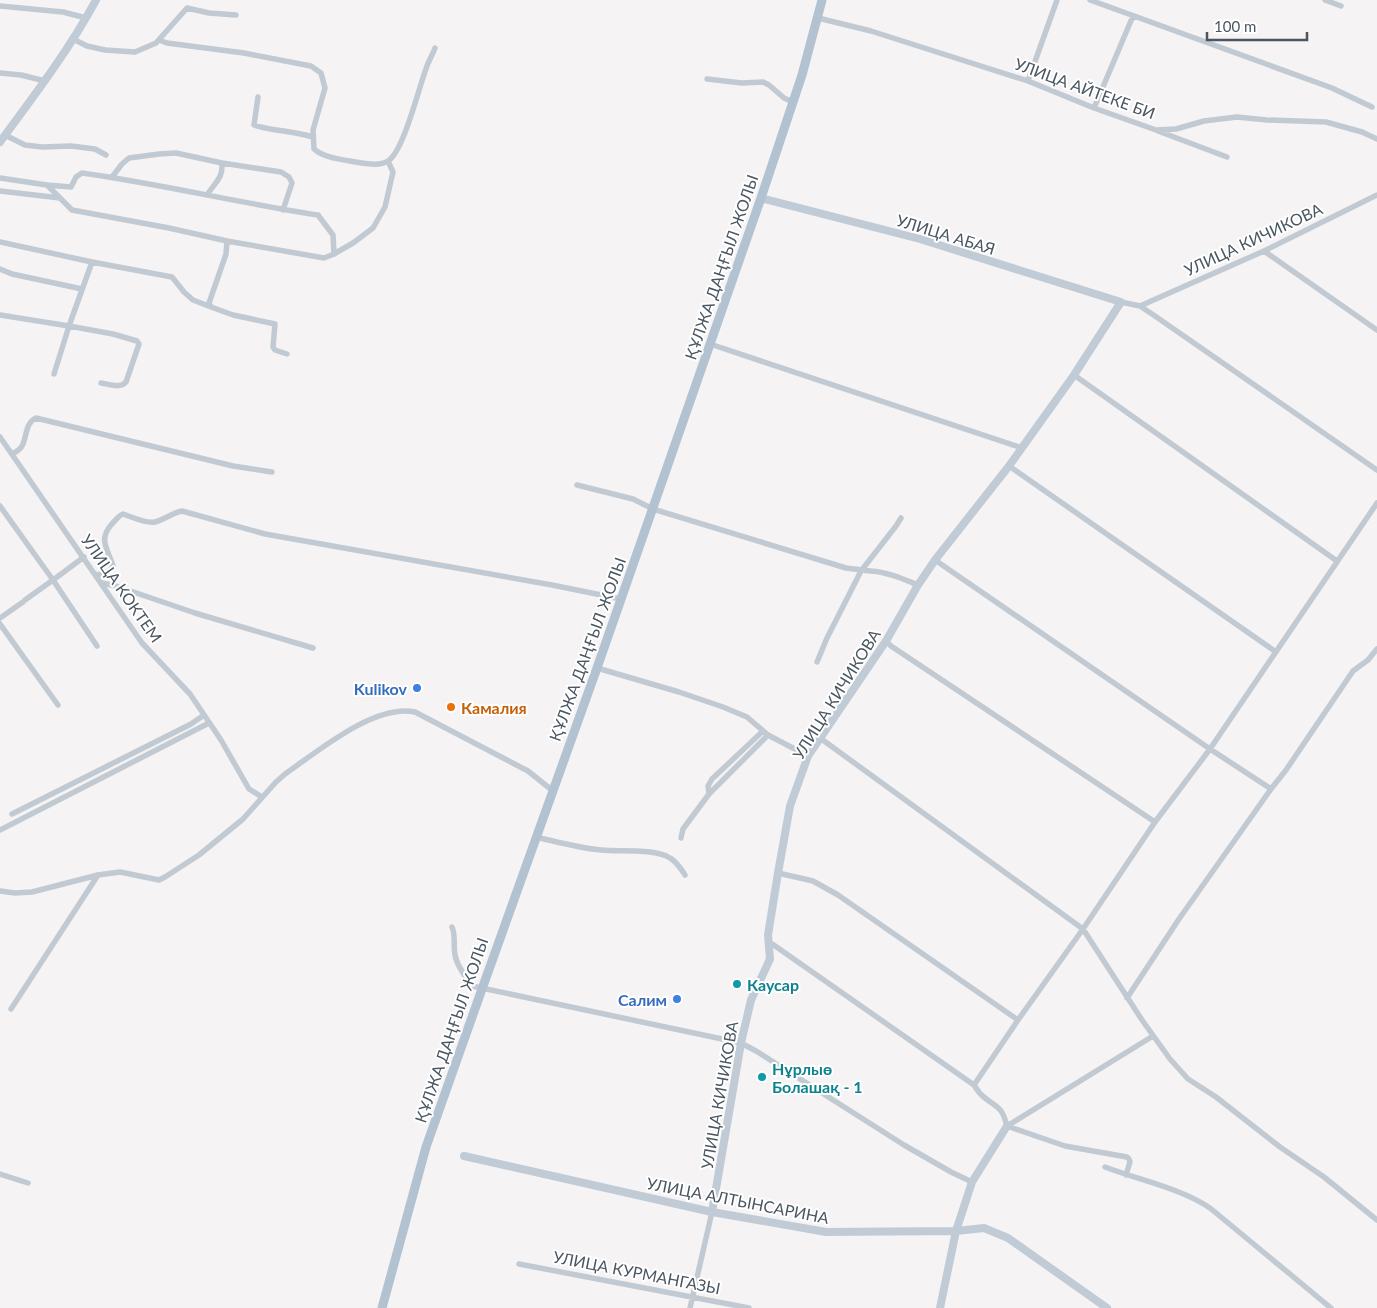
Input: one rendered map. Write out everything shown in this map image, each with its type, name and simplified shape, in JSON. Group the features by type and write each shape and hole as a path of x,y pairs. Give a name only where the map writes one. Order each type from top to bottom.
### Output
{"main road":[{"name":"ҚҰЛЖА ДАҢҒЫЛ ЖОЛЫ","path":"382,1308 426,1148 597,668 761,198 793,102 822,0"}],"street":[{"path":"96,0 45,81 2,139 42,147 71,146 95,149 106,154"},
{"path":"1028,81 1057,0"},
{"path":"1090,0 1332,88 1372,107"},
{"path":"1325,0 1341,6"},
{"path":"0,6 63,12 86,18"},
{"path":"73,39 87,46 105,50 135,52 156,43 187,8 236,16"},
{"path":"1094,108 1133,16"},
{"name":"УЛИЦА АЙТЕКЕ БИ","path":"818,18 871,31 1028,81 1094,108 1156,130 1176,129 1204,121 1237,117 1326,122 1362,132 1377,139"},
{"path":"159,40 167,43 244,53 311,66 321,73 325,88 313,130 314,149 319,153 356,162 378,164 388,161 393,157 403,138 427,65 435,48"},
{"path":"0,74 21,75 45,81"},
{"path":"707,79 742,83 763,82 784,98 793,102"},
{"path":"258,97 254,125 313,137"},
{"path":"1156,130 1227,157"},
{"path":"112,177 129,158 176,153 222,163 281,172 290,177 292,183 283,210"},
{"path":"47,185 72,210 324,258 353,243 373,228 385,206 393,172 388,161"},
{"path":"206,195 222,172 222,163"},
{"path":"0,178 71,187 76,177 82,173 318,215 332,235 334,254"},
{"path":"0,191 60,198"},
{"name":"УЛИЦА КИЧИКОВА","path":"1140,306 1264,251 1377,195"},
{"name":"УЛИЦА АБАЯ","path":"761,198 920,239 1121,302"},
{"path":"211,307 209,303 226,254 227,241"},
{"path":"0,242 172,277 193,300 233,315 275,324 273,347 275,350 288,354"},
{"path":"1264,251 1377,330"},
{"path":"54,374 92,262"},
{"path":"0,269 12,274 82,289"},
{"path":"1121,302 1140,306 1377,470"},
{"name":"УЛИЦА КИЧИКОВА","path":"690,1308 712,1212 741,1043 751,1000 769,963 768,935 790,806 808,756 886,640 934,560 1009,466 1074,375 1121,302"},
{"path":"0,315 113,334 135,340 138,343 124,385 101,383"},
{"path":"710,344 1022,448"},
{"path":"1074,375 1337,561"},
{"path":"12,454 22,446 29,423 36,418 233,466 272,472"},
{"name":"УЛИЦА КОКТЕМ","path":"0,437 102,583 142,644 190,694 248,788 262,797"},
{"path":"1009,466 1276,652"},
{"path":"577,485 633,499 653,509 846,568 890,574 918,585"},
{"path":"974,1085 1155,822 1210,749 1377,503"},
{"path":"0,506 97,646"},
{"path":"96,576 106,573 113,566 104,542 104,536 119,516 123,514 150,523 182,511 265,534 621,599"},
{"path":"817,662 861,570 900,518"},
{"path":"0,618 84,557"},
{"path":"934,560 1271,789"},
{"path":"102,583 313,648"},
{"path":"0,624 58,705"},
{"path":"886,640 891,646 1155,822"},
{"path":"1127,998 1179,919 1286,770 1353,671 1368,660 1377,649"},
{"path":"597,668 679,692 747,717 765,733 808,756"},
{"path":"0,891 15,893 32,892 98,875 120,872 159,880 199,855 244,819 262,797 285,774 346,732 384,714 405,710 415,712 528,772 553,791"},
{"path":"12,814 191,724 204,715"},
{"path":"0,830 209,722"},
{"path":"681,838 683,829 709,794 765,733"},
{"path":"820,738 1083,929 1153,1036 1188,1079 1216,1096 1273,1141 1324,1177 1377,1220"},
{"path":"536,837 598,850 644,852 665,856 672,859 685,875"},
{"path":"778,873 813,881 838,895 1018,1020"},
{"path":"11,1009 98,875"},
{"path":"452,927 454,933 454,955 460,970 472,986 741,1043 904,1146 972,1182"},
{"path":"768,941 974,1085 984,1098 1002,1111 1007,1126"},
{"path":"940,1308 956,1231 972,1182 1007,1126 1153,1036"},
{"path":"1007,1126 1065,1146 1127,1157 1130,1159 1130,1162 1126,1175"},
{"name":"УЛИЦА АЛТЫНСАРИНА","path":"464,1156 712,1212 826,1232 956,1231 984,1228 1008,1238 1107,1308"},
{"path":"1105,1167 1198,1200 1331,1308"},
{"path":"0,1174 28,1183"},
{"name":"УЛИЦА КУРМАНГАЗЫ","path":"519,1264 749,1308"}],"place":[{"name":"Kulikov","path":"417,688"},
{"name":"Камалия","path":"451,707"},
{"name":"Каусар","path":"737,984"},
{"name":"Салим","path":"677,999"},
{"name":"Нұрлыө Болашақ - 1","path":"762,1077"}]}
